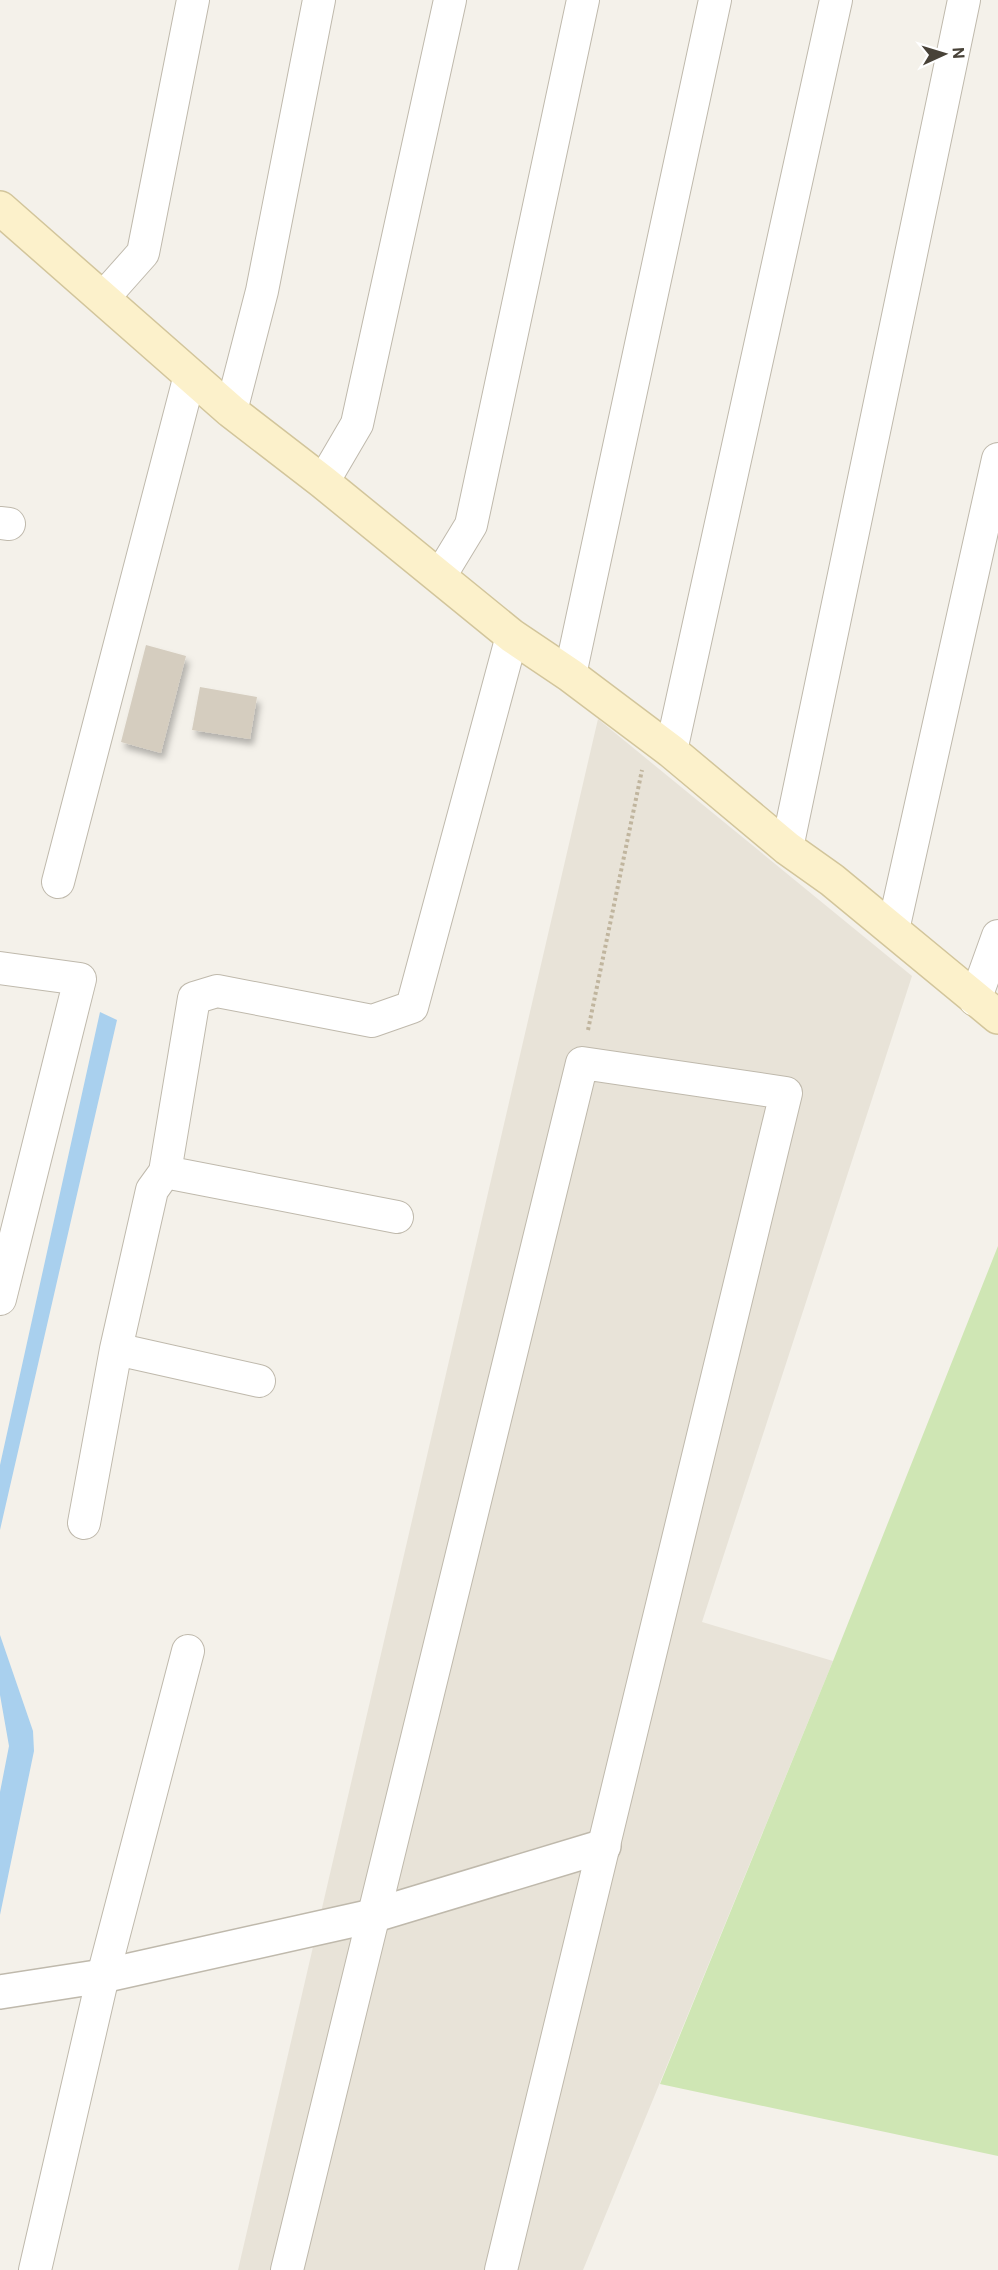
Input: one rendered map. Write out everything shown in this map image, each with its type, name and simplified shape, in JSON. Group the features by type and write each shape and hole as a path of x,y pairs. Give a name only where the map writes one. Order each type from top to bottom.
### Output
{"main road":[{"path":"0,208 231,411 323,482 512,636 570,675 660,743 787,848 832,880 987,1008"}],"street":[{"path":"103,298 143,253 193,0"},
{"path":"231,411 262,291 319,0"},
{"path":"323,482 357,424 450,0"},
{"path":"440,576 471,525 583,0"},
{"path":"570,675 715,0"},
{"path":"660,743 836,0"},
{"path":"787,848 964,0"},
{"path":"58,882 190,375"},
{"path":"893,930 998,459"},
{"path":"84,1523 116,1349 152,1190 165,1172 194,998 217,991 372,1021 412,1007 512,636"},
{"path":"987,1008 998,936"},
{"path":"0,968 80,979 4,1268 0,1299"},
{"path":"287,2270 582,1063 786,1094 501,2270"},
{"path":"165,1172 397,1217"},
{"path":"116,1349 259,1381"},
{"path":"35,2270 103,1976 188,1651"},
{"path":"1,1992 103,1976 372,1916 604,1846"}],"path":[{"path":"582,1063 660,743"}],"shaded area":[{"path":"598,719 912,976 702,1622 833,1661 583,2270 238,2270"}],"green space":[{"path":"998,1246 998,2156 660,2084 833,1661"}],"water":[{"path":"100,1012 117,1020 0,1530 0,1465"},
{"path":"0,1635 33,1731 34,1751 0,1915 0,1792 9,1746 0,1695"}],"building":[{"path":"146,645 186,656 161,753 121,742"},
{"path":"200,687 257,697 250,739 192,730"}]}
